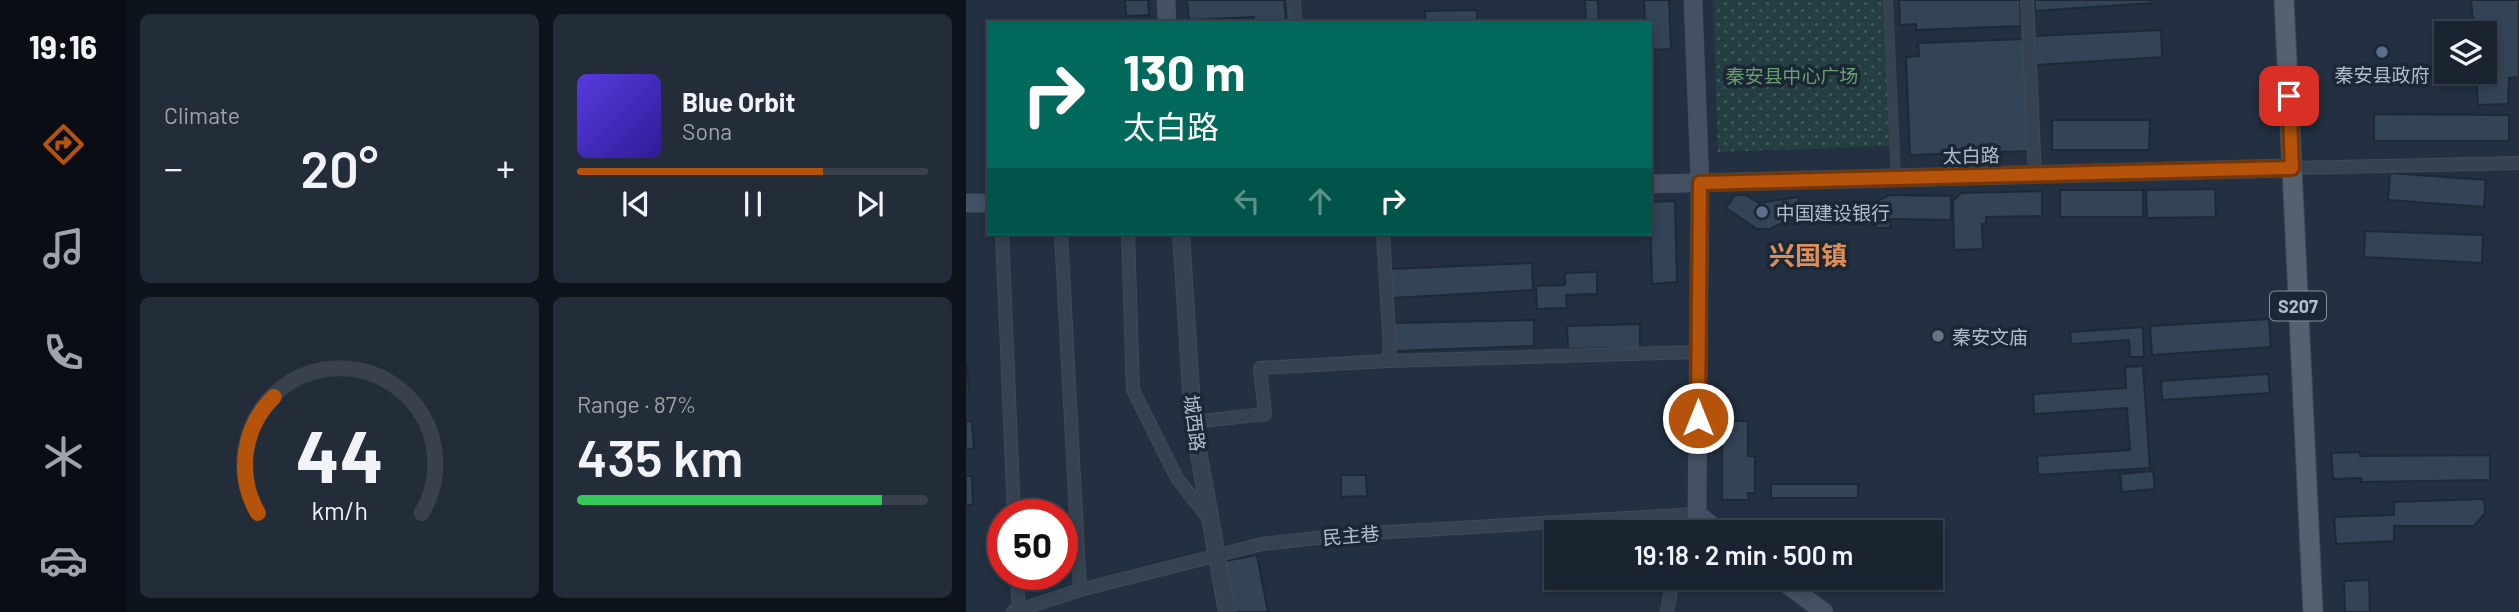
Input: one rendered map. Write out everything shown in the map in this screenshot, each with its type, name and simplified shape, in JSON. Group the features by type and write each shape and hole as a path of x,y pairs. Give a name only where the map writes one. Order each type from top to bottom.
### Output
{"main road":[{"path":"1166,0 1167,21"},
{"path":"1693,0 1700,183 1698,514 1705,520"},
{"name":"S207","path":"2284,0 2313,612"},
{"name":"太白路","path":"1652,184 2292,168"},
{"path":"966,203 987,203"},
{"path":"1795,590 1824,612"}],"street":[{"path":"1294,0 1295,21"},
{"path":"1888,0 1896,178"},
{"path":"2026,0 2035,175"},
{"path":"2292,168 2519,163"},
{"path":"1002,235 1013,499"},
{"path":"1061,235 1080,590"},
{"path":"1128,235 1133,390 1177,478 1212,523"},
{"name":"城西路","path":"1181,235 1193,422 1227,612"},
{"path":"1383,235 1390,349 1387,361"},
{"path":"1193,422 1265,414 1259,368 1387,361 1699,352"},
{"path":"1695,520 1698,514"},
{"name":"民主巷","path":"1016,611 1080,590 1262,544 1342,535 1698,514"},
{"path":"1016,611 1017,590"},
{"path":"1667,612 1671,590"}],"green space":[{"name":"秦安县中心广场","path":"1713,0 1884,0 1890,146 1718,152"}],"building":[{"path":"1125,0 1148,0 1149,15 1126,16"},
{"path":"1187,0 1284,0 1286,21 1254,21 1254,17 1189,20"},
{"path":"1585,0 1598,0 1599,21 1586,21"},
{"path":"1644,0 1669,0 1671,49 1652,50 1652,21 1645,21"},
{"path":"1899,0 2020,0 2021,26 1916,30 1916,24 1900,25"},
{"path":"2034,0 2152,0 2152,3 2035,11"},
{"path":"2471,0 2519,0 2519,77 2509,78 2508,104 2478,105 2477,84 2497,84 2497,21 2473,21"},
{"path":"1477,10 1477,21 1425,21 1425,11"},
{"path":"2161,30 2162,57 2036,65 2035,36"},
{"path":"2025,39 2030,151 1910,155 1906,57 1919,56 1918,43"},
{"path":"2374,114 2509,115 2509,141 2374,141"},
{"path":"2052,120 2150,120 2149,150 2052,150"},
{"path":"2390,173 2486,180 2484,207 2388,200"},
{"path":"2215,189 2216,217 2147,218 2146,190"},
{"path":"2060,190 2143,190 2143,217 2060,217"},
{"path":"2042,191 2042,216 1986,217 1986,224 1982,224 1983,249 1954,250 1953,201 1961,193"},
{"path":"1735,195 1746,195 1759,203 1799,197 1798,215 1770,229 1757,229 1726,208"},
{"path":"1889,195 1951,196 1951,220 1890,219 1890,228 1875,228 1875,202"},
{"path":"1675,201 1677,282 1652,284 1652,202"},
{"path":"2365,231 2483,235 2482,263 2364,257"},
{"path":"1390,235 1432,235 1391,237"},
{"path":"1532,263 1533,290 1392,298 1390,269"},
{"path":"1597,272 1597,294 1566,295 1567,308 1537,309 1536,286 1565,285 1565,273"},
{"path":"2269,319 2271,347 2152,355 2150,326"},
{"path":"1534,320 1534,346 1395,351 1393,323"},
{"path":"1640,324 1640,348 1568,349 1567,326"},
{"path":"2143,327 2144,357 2130,357 2129,340 2071,344 2070,332"},
{"path":"967,364 969,390 966,390"},
{"path":"2143,366 2150,468 2038,475 2037,456 2130,450 2127,408 2034,414 2033,394 2126,388 2125,367"},
{"path":"2268,374 2270,393 2162,400 2161,381"},
{"path":"966,421 972,421 974,449 966,449"},
{"path":"1722,421 1748,421 1748,456 1755,456 1755,493 1748,493 1749,500 1722,500"},
{"path":"2360,452 2360,456 2490,455 2490,480 2361,482 2361,478 2333,479 2331,453"},
{"path":"2153,471 2155,489 2122,492 2120,474"},
{"path":"1341,475 1366,475 1367,496 1341,497"},
{"path":"966,476 972,476 973,505 966,505"},
{"path":"1771,484 1858,484 1858,498 1771,498"},
{"path":"2484,499 2485,513 2474,526 2394,526 2394,541 2336,544 2334,517 2394,515 2394,502"},
{"path":"1257,555 1268,612 1235,612 1225,561"},
{"path":"2369,580 2370,612 2345,612 2344,581"}],"place":[{"name":"秦安县政府","path":"2382,52"},
{"name":"中国建设银行","path":"1762,212"},
{"name":"秦安文庙","path":"1938,336"}],"district":[{"name":"兴国镇","path":"1808,254"}],"route":[{"path":"1698,418 1700,183 2292,168 2289,96"}]}
